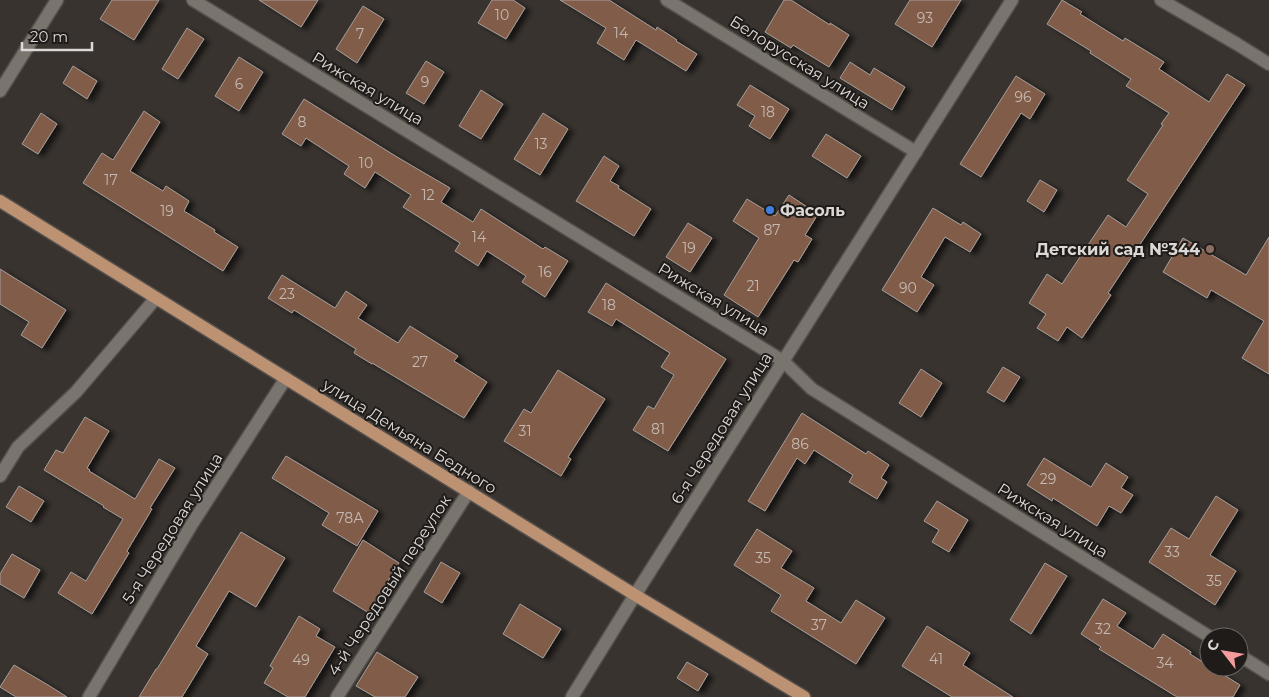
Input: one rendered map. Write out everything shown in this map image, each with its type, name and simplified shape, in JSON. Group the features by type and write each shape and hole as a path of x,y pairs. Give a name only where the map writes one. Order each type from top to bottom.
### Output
{"main road":[{"name":"улица Демьяна Бедного","path":"0,201 635,595 804,697"}],"street":[{"path":"0,91 57,0"},
{"name":"Рижская улица","path":"193,0 783,361 812,388 1199,630"},
{"name":"Белорусская улица","path":"667,0 916,152"},
{"name":"6-я Чередовая улица","path":"572,697 1012,0"},
{"path":"1161,0 1269,64"},
{"path":"0,476 18,447 76,392 156,298"},
{"name":"5-я Чередовая улица","path":"89,697 192,524 286,378"},
{"name":"4-й Чередовый переулок","path":"337,697 469,491"},
{"path":"1249,661 1269,674"}],"building":[{"path":"112,0 159,0 134,40 100,19"},
{"path":"259,0 318,0 301,27"},
{"path":"492,0 513,0 525,8 506,39 478,23"},
{"path":"560,0 609,0 656,30 657,27 697,54 686,71 636,40 624,60 597,43 606,28"},
{"path":"784,0 791,0 849,35 829,67 793,45 791,48 765,32"},
{"path":"910,0 961,0 932,47 895,24"},
{"path":"1062,0 1082,12 1080,14 1123,41 1125,38 1164,62 1159,69 1209,102 1227,74 1245,85 1108,293 1111,295 1082,338 1067,327 1058,341 1037,328 1046,314 1029,303 1047,274 1062,284 1108,215 1126,227 1148,194 1127,180 1169,113 1126,86 1131,79 1090,53 1091,51 1047,24"},
{"path":"363,6 384,19 357,63 336,49"},
{"path":"187,28 204,39 178,79 162,69"},
{"path":"239,57 263,72 239,111 215,96"},
{"path":"426,61 444,72 424,104 406,93"},
{"path":"850,62 870,75 874,68 905,87 892,110 840,78"},
{"path":"73,66 97,81 87,99 63,83"},
{"path":"1016,76 1045,94 1030,119 1021,113 981,177 960,164"},
{"path":"750,85 789,109 770,139 749,126 755,116 737,105"},
{"path":"481,90 503,104 481,139 459,126"},
{"path":"304,99 450,188 441,202 473,222 481,209 543,249 545,247 568,261 545,297 522,282 526,276 487,251 478,266 455,251 460,243 403,207 411,195 375,172 365,188 344,174 349,166 306,138 301,146 282,134"},
{"path":"144,111 160,122 130,171 163,191 166,186 189,201 184,211 238,247 223,271 83,183 102,153 113,160"},
{"path":"41,113 57,124 38,154 22,144"},
{"path":"543,113 568,129 540,175 514,159"},
{"path":"826,134 861,156 847,178 812,156"},
{"path":"604,156 619,166 610,181 651,209 634,236 576,201"},
{"path":"1040,180 1057,190 1044,212 1027,201"},
{"path":"789,195 818,214 805,235 812,239 798,262 794,260 758,317 724,295 759,238 733,221 747,199 775,216"},
{"path":"933,208 961,225 963,222 981,234 970,252 945,237 921,277 934,285 917,312 882,290"},
{"path":"688,223 712,238 690,272 666,257"},
{"path":"1269,237 1269,374 1242,358 1264,321 1211,290 1207,298 1163,272 1183,238 1246,275"},
{"path":"0,269 66,310 42,348 21,335 29,322 0,304"},
{"path":"282,275 335,308 346,291 367,305 358,318 398,343 410,326 458,356 454,361 487,382 464,418 354,353 356,349 294,310 292,313 268,298"},
{"path":"606,283 726,359 668,451 633,430 648,406 654,409 674,375 661,367 670,353 616,319 612,326 588,312"},
{"path":"1003,367 1020,377 1004,402 987,392"},
{"path":"921,369 942,383 921,417 899,403"},
{"path":"558,370 605,399 568,457 571,459 561,476 504,441 524,409 531,413"},
{"path":"802,413 866,454 868,451 889,465 881,478 887,482 877,499 849,482 853,475 814,450 805,464 797,458 765,511 748,501"},
{"path":"85,417 109,431 87,468 135,499 159,459 175,468 150,508 152,509 127,551 129,553 92,614 58,593 71,572 86,581 123,519 44,470 56,450 63,453"},
{"path":"286,456 378,511 357,546 322,525 329,513 272,478"},
{"path":"1044,458 1091,487 1106,463 1128,477 1121,488 1133,495 1121,513 1109,506 1097,526 1053,498 1052,501 1027,485"},
{"path":"19,486 44,501 31,522 6,507"},
{"path":"1216,496 1238,510 1210,555 1236,571 1215,605 1149,562 1171,528 1189,539"},
{"path":"937,501 968,520 949,552 932,542 939,530 924,521"},
{"path":"757,529 792,551 781,568 814,588 806,601 841,623 856,600 885,618 856,664 771,611 781,595 734,565"},
{"path":"241,532 285,558 256,607 229,591 196,646 208,654 182,697 139,697 157,669"},
{"path":"363,540 399,563 369,613 333,591"},
{"path":"12,554 40,570 24,598 0,584 0,574"},
{"path":"441,562 460,573 442,603 424,592"},
{"path":"1045,563 1067,576 1031,634 1010,620"},
{"path":"1103,599 1126,613 1117,626 1153,649 1163,634 1191,652 1190,654 1199,660 1199,677 1227,677 1240,685 1233,697 1177,697 1099,649 1101,647 1081,634"},
{"path":"520,604 561,629 543,658 503,634"},
{"path":"299,616 320,629 316,636 335,647 305,697 288,697 264,683 273,668 270,666"},
{"path":"927,626 970,653 963,665 1013,697 952,697 902,666"},
{"path":"377,652 418,677 405,697 375,697 356,686"},
{"path":"687,662 708,674 698,691 677,678"},
{"path":"14,665 67,697 16,697 0,687"}],"place":[{"name":"Фасоль","path":"770,210"},
{"name":"Детский сад №344","path":"1210,249"}]}
